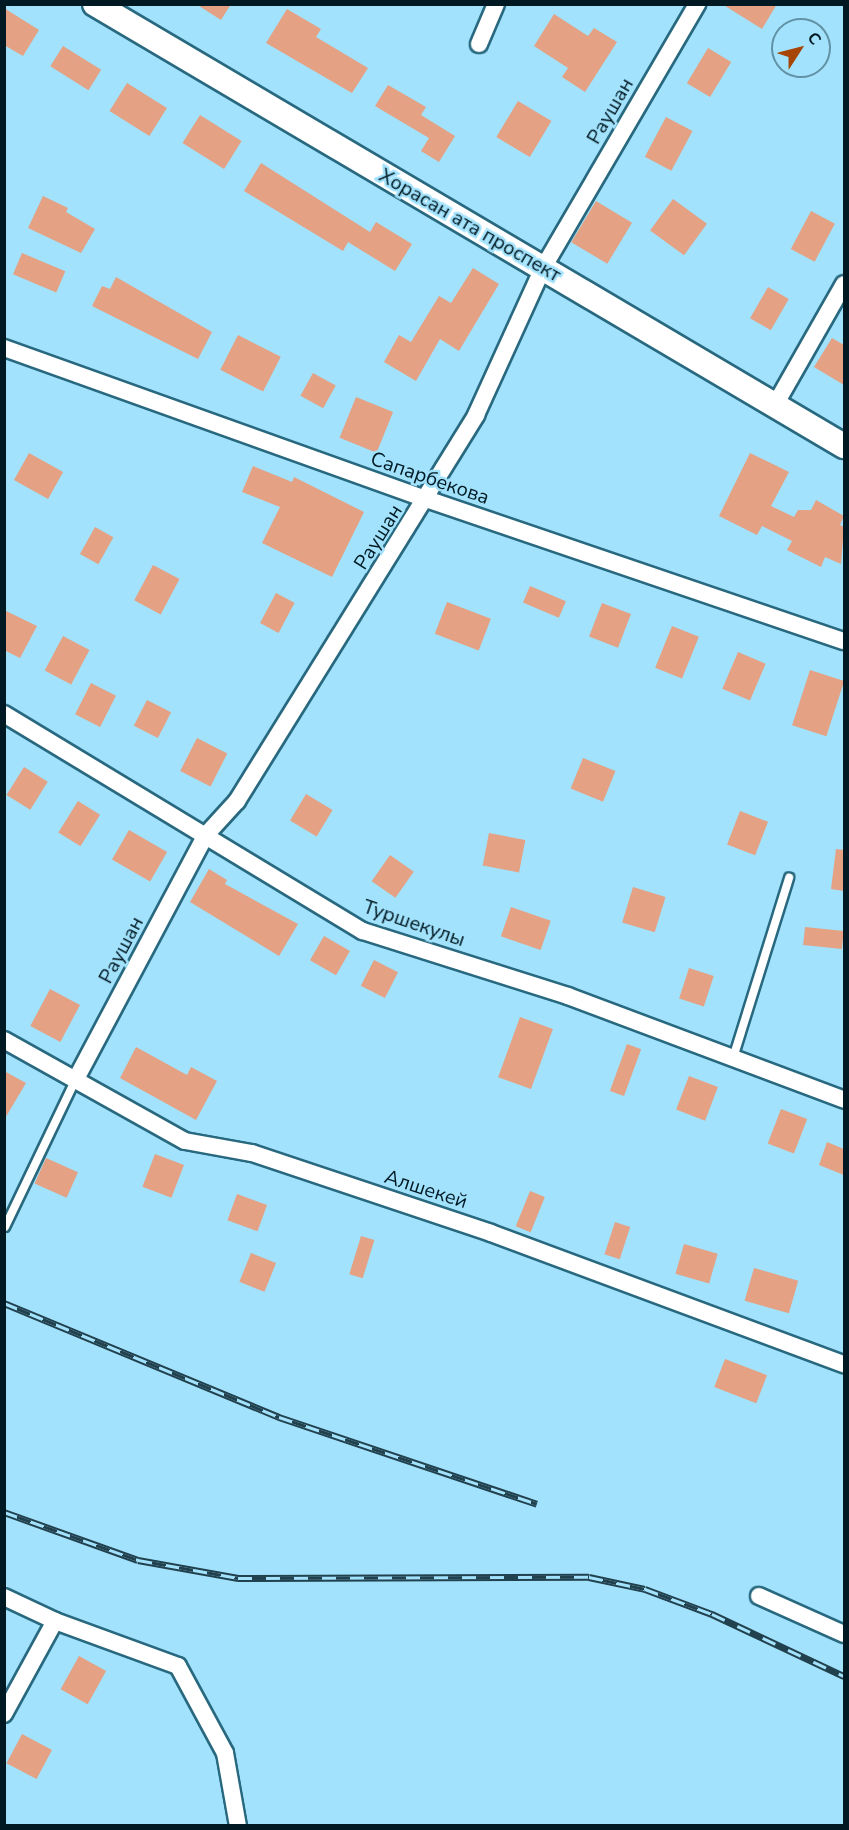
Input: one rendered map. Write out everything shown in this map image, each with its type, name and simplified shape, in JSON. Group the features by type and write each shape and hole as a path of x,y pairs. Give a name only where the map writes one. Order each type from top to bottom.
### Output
{"main road":[{"name":"Хорасан ата проспект","path":"95,4 844,446"}],"street":[{"path":"479,44 496,4"},
{"name":"Раушан","path":"76,1079 205,836 237,801 476,415 543,268 697,4"},
{"path":"775,405 844,284"},
{"name":"Сапарбекова","path":"4,348 426,499 844,641"},
{"name":"Туршекулы","path":"4,714 363,932 568,996 844,1100"},
{"name":"Алшекей","path":"4,1040 185,1141 252,1153 480,1230 844,1364"},
{"path":"759,1596 844,1634"},
{"path":"4,1597 55,1621 178,1666 225,1753 238,1826"},
{"path":"4,1714 55,1621"}],"lane":[{"path":"733,1058 789,878"},
{"path":"5,1227 76,1079"}],"building":[{"path":"196,4 231,4 221,20"},
{"path":"722,4 777,4 762,29"},
{"path":"4,8 39,30 23,56 4,45"},
{"path":"287,9 321,29 316,37 368,68 352,93 266,43"},
{"path":"554,14 588,36 594,28 617,42 585,92 562,77 568,68 534,46"},
{"path":"63,46 101,70 88,90 50,66"},
{"path":"708,48 731,62 710,97 687,83"},
{"path":"127,83 167,108 149,136 110,111"},
{"path":"388,85 426,107 421,115 455,136 439,162 421,151 429,138 375,106"},
{"path":"518,101 551,121 530,157 496,137"},
{"path":"200,115 242,141 224,169 183,143"},
{"path":"666,117 692,131 671,171 645,157"},
{"path":"261,163 370,232 376,222 412,244 395,271 348,242 343,251 244,191"},
{"path":"43,196 68,208 66,212 95,229 81,253 28,228"},
{"path":"673,199 707,224 684,255 650,231"},
{"path":"596,201 632,223 607,264 571,242"},
{"path":"811,211 835,224 815,262 791,249"},
{"path":"22,253 65,271 56,293 13,274"},
{"path":"473,268 499,284 459,351 440,339 416,381 384,362 399,335 411,342 439,296 451,303"},
{"path":"116,277 212,332 198,359 92,306 102,286 110,289"},
{"path":"768,287 789,299 771,330 750,318"},
{"path":"238,335 281,357 263,392 220,370"},
{"path":"832,338 844,345 844,385 814,367"},
{"path":"313,373 336,386 323,408 300,396"},
{"path":"356,397 393,412 377,453 340,438"},
{"path":"29,453 63,472 48,499 14,480"},
{"path":"750,453 789,472 771,506 794,517 798,510 811,510 816,500 844,516 840,525 844,527 841,564 825,557 821,567 787,550 792,541 762,526 757,535 719,516"},
{"path":"253,466 292,482 294,477 364,512 332,577 262,543 280,507 242,492"},
{"path":"95,527 113,537 98,564 80,554"},
{"path":"153,565 179,579 161,614 134,600"},
{"path":"530,586 566,601 559,618 523,603"},
{"path":"276,593 295,603 279,633 260,623"},
{"path":"447,602 491,619 479,651 435,634"},
{"path":"602,603 631,614 618,648 589,637"},
{"path":"4,610 37,626 20,658 4,650"},
{"path":"672,626 699,637 682,679 655,668"},
{"path":"63,636 89,650 71,685 45,670"},
{"path":"738,652 766,664 750,701 722,689"},
{"path":"810,670 844,681 826,736 792,725"},
{"path":"91,683 116,696 100,727 75,714"},
{"path":"147,700 171,712 158,738 134,726"},
{"path":"197,738 227,753 210,786 180,771"},
{"path":"583,758 615,771 603,802 571,789"},
{"path":"24,767 48,782 30,810 7,795"},
{"path":"306,794 333,810 317,837 290,821"},
{"path":"78,801 100,815 80,846 58,832"},
{"path":"740,811 768,822 755,855 727,845"},
{"path":"129,830 167,852 150,881 112,859"},
{"path":"489,833 525,840 519,872 483,865"},
{"path":"836,849 844,850 844,891 831,889"},
{"path":"390,855 414,872 395,898 372,881"},
{"path":"209,869 227,880 225,884 298,924 279,956 190,902"},
{"path":"633,887 666,897 655,932 622,922"},
{"path":"511,907 551,921 541,950 501,936"},
{"path":"805,927 844,931 842,949 803,945"},
{"path":"324,936 350,951 336,975 310,960"},
{"path":"374,960 398,972 385,998 361,986"},
{"path":"689,968 714,976 704,1006 679,998"},
{"path":"50,989 80,1005 60,1042 30,1026"},
{"path":"520,1017 553,1029 531,1089 498,1077"},
{"path":"627,1044 641,1049 624,1096 610,1091"},
{"path":"136,1047 187,1075 191,1067 217,1081 196,1120 120,1078"},
{"path":"4,1071 26,1083 4,1120"},
{"path":"689,1076 718,1087 705,1121 676,1110"},
{"path":"781,1109 807,1119 794,1154 768,1144"},
{"path":"827,1142 844,1149 844,1175 819,1165"},
{"path":"155,1154 184,1165 171,1198 142,1187"},
{"path":"46,1158 78,1172 67,1198 35,1184"},
{"path":"530,1191 545,1197 531,1232 516,1226"},
{"path":"237,1194 267,1205 257,1231 227,1220"},
{"path":"615,1222 630,1227 620,1259 604,1254"},
{"path":"361,1236 374,1240 363,1278 349,1274"},
{"path":"684,1244 718,1254 709,1283 675,1274"},
{"path":"251,1253 276,1263 264,1292 239,1282"},
{"path":"754,1268 798,1281 789,1313 745,1301"},
{"path":"725,1359 767,1375 756,1403 714,1387"},
{"path":"79,1656 106,1671 88,1704 61,1689"},
{"path":"22,1734 52,1750 37,1779 7,1763"}],"railway":[{"path":"4,1303 279,1417 537,1504"},
{"path":"4,1512 138,1560 238,1578 589,1577 645,1589 712,1614 844,1676"}]}
